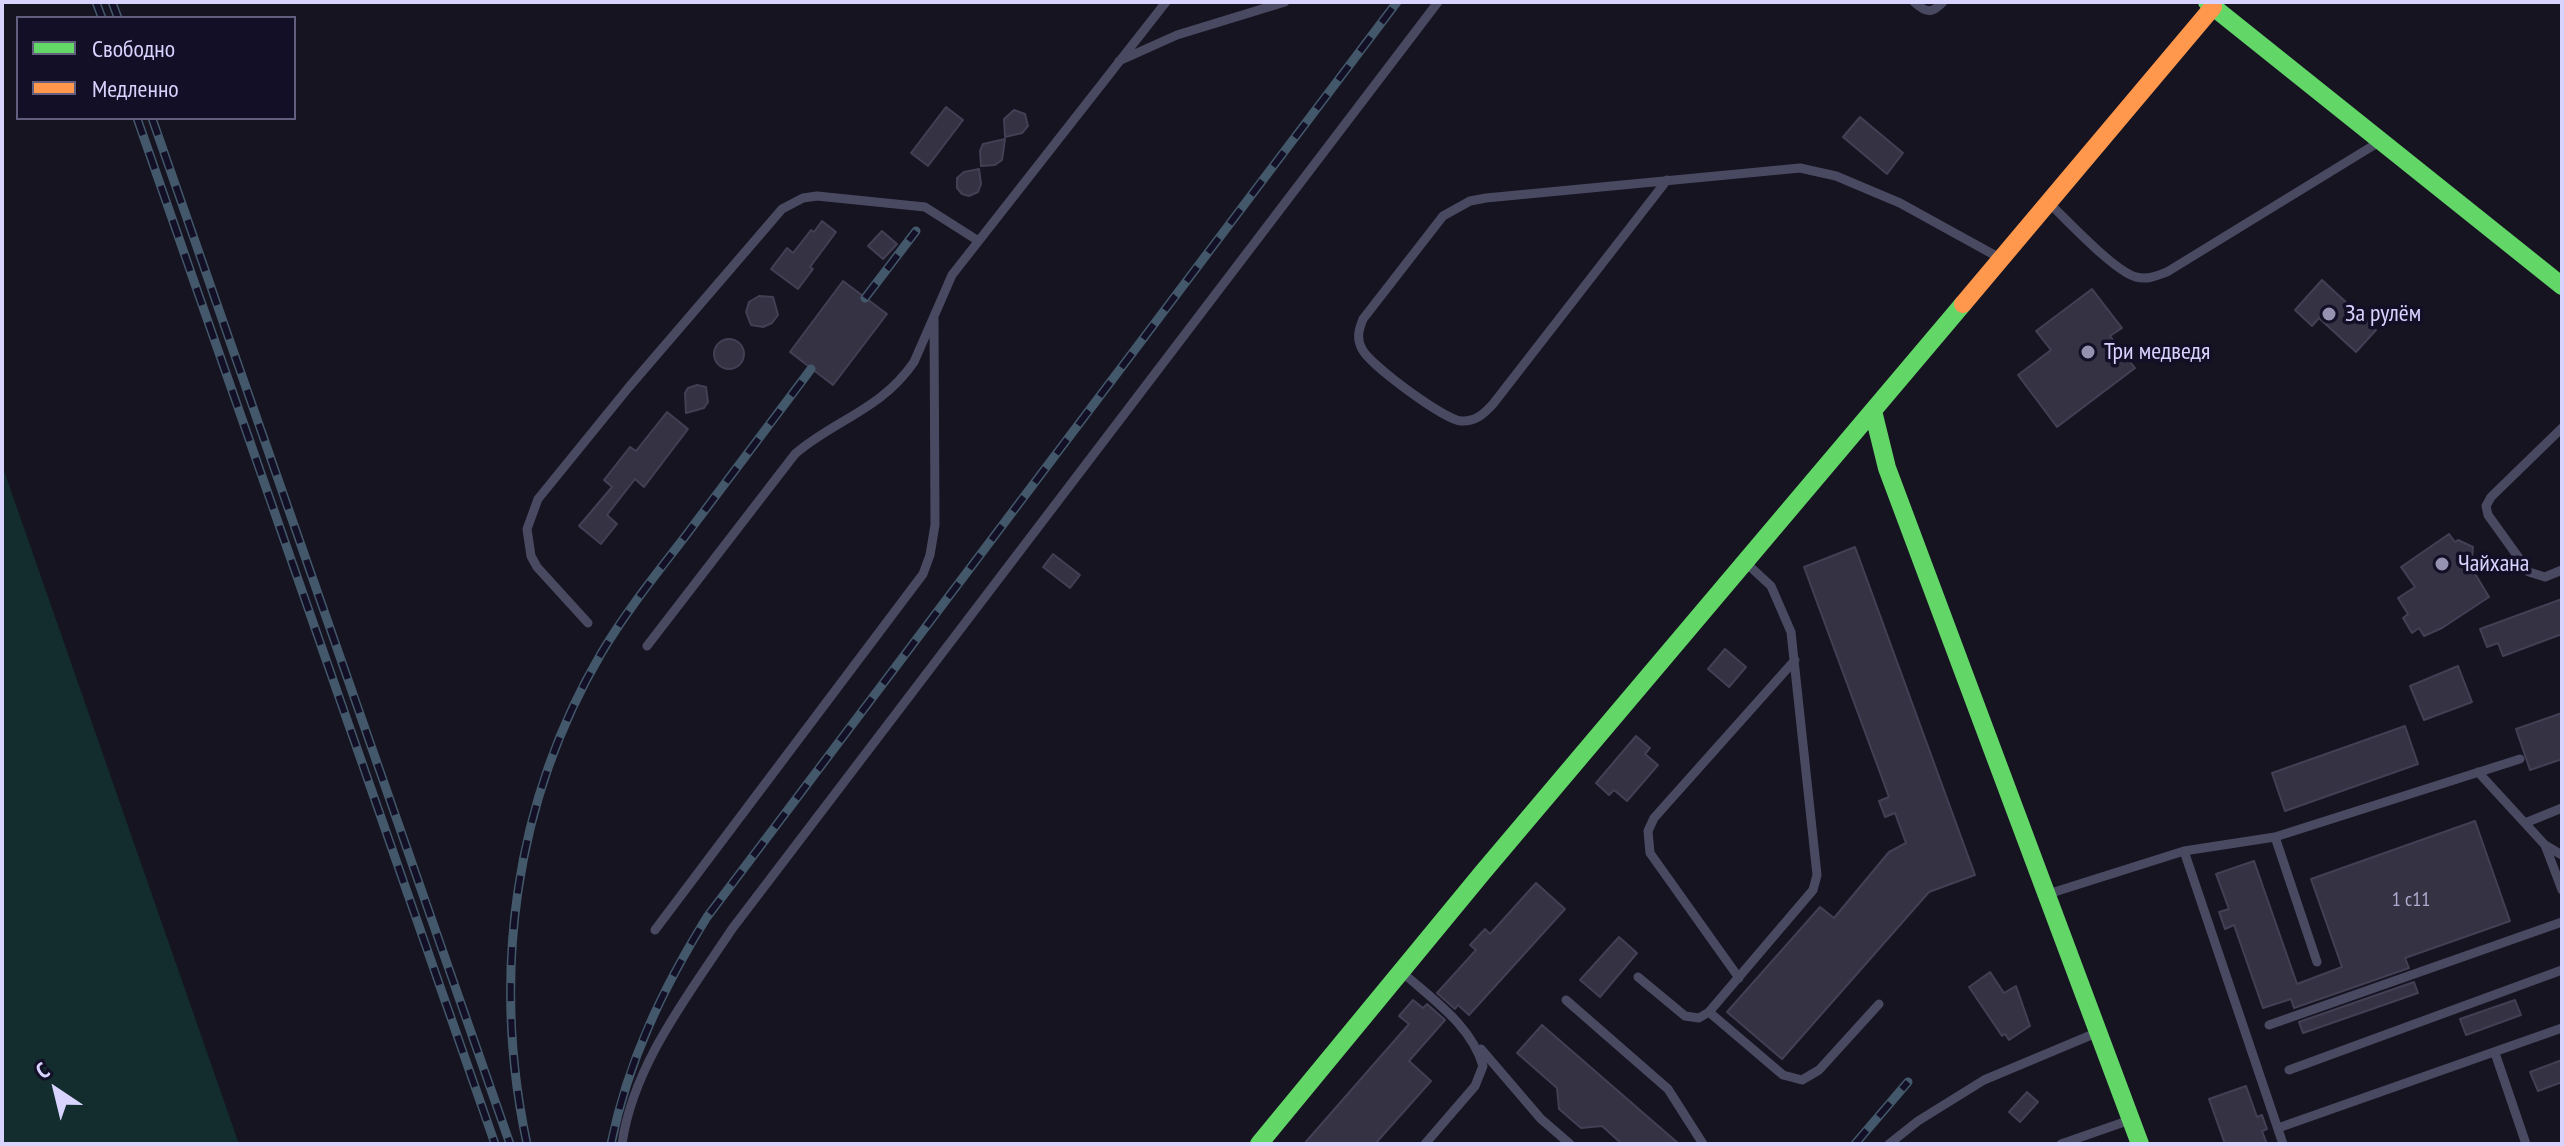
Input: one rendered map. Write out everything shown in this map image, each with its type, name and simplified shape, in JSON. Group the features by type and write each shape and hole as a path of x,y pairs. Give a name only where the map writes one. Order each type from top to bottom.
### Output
{"street":[{"path":"1259,1144 1401,971 2049,203 2210,4 2562,286"},
{"path":"1873,411 1887,468 2140,1144"}],"lane":[{"path":"647,646 795,454 813,439 873,405 905,374 914,362 952,275 1166,2"},
{"path":"1116,63 1177,35 1285,2"},
{"path":"622,1144 628,1113 646,1069 732,929 1438,2"},
{"path":"1914,2 1926,11 1935,10 1943,2"},
{"path":"2049,203 2117,267 2134,277 2149,279 2167,272 2381,141"},
{"path":"1667,180 1493,404 1473,420 1462,421 1440,413 1377,367 1360,345 1358,331 1363,319 1433,226 1462,205 1486,198 1667,180 1800,168 1820,171 1900,203 2002,259"},
{"path":"588,623 537,567 531,556 527,529 538,499 629,387 782,209 803,198 817,196 912,204 939,213 977,240"},
{"path":"655,930 923,574 935,525 934,315"},
{"path":"2562,428 2491,497 2486,506 2488,515 2529,572 2545,577 2562,570"},
{"path":"1638,977 1685,1016 1699,1018 1709,1012 1807,901 1817,875 1791,632 1764,577 1745,562"},
{"path":"1739,978 1650,853 1648,831 1654,818 1795,660"},
{"path":"2048,894 2184,851 2275,837 2520,759"},
{"path":"2478,772 2545,845 2562,855"},
{"path":"2525,823 2562,808"},
{"path":"2275,837 2317,962"},
{"path":"2545,845 2562,890"},
{"path":"2184,851 2283,1144"},
{"path":"2269,1025 2562,922"},
{"path":"2289,1070 2562,970"},
{"path":"1401,971 1463,1027 1524,1101 1570,1144"},
{"path":"1566,1000 1668,1089 1703,1144"},
{"path":"1709,1012 1783,1075 1802,1080 1819,1070 1879,1004"},
{"path":"2278,1128 2562,1028"},
{"path":"1889,1144 1918,1121 1984,1080 2099,1032"},
{"path":"1425,1144 1479,1079 1483,1066 1473,1041"},
{"path":"2495,1053 2526,1144"},
{"path":"2061,1144 2131,1120"}],"green space":[{"path":"2,465 239,1144 2,1144"}],"building":[{"path":"946,107 963,120 928,166 911,153"},
{"path":"1014,110 1025,114 1028,126 1022,133 1005,137 1004,119"},
{"path":"1860,117 1903,153 1887,174 1843,137"},
{"path":"1005,139 1002,160 995,165 981,166 983,144"},
{"path":"979,169 981,184 978,192 969,196 962,194 957,188 957,178 964,172"},
{"path":"822,221 836,232 798,289 771,269 787,248 793,253"},
{"path":"882,231 897,244 883,259 868,246"},
{"name":"За рулём","path":"2322,280 2376,330 2356,352 2319,318 2312,326 2295,310"},
{"path":"843,281 887,314 833,385 790,352"},
{"name":"Три медведя","path":"2092,289 2122,328 2110,336 2135,368 2057,427 2018,375 2051,350 2036,331"},
{"path":"759,296 773,297 778,315 772,323 763,327 751,325 746,312 749,302"},
{"path":"729,339 740,343 744,354 740,365 729,369 718,365 714,354 718,343"},
{"path":"697,385 706,387 708,402 704,408 686,413 685,393 688,388"},
{"path":"667,412 688,429 644,487 635,479 607,515 617,524 601,544 579,526 612,487 604,480 630,447 636,451"},
{"path":"2449,534 2455,542 2458,540 2473,547 2472,559 2468,562 2489,597 2442,628 2424,636 2419,628 2412,633 2403,618 2408,614 2398,598 2415,587 2401,567"},
{"path":"1855,547 1975,875 1929,892 1782,1059 1727,1012 1820,907 1834,918 1889,852 1906,843 1895,813 1885,817 1879,801 1889,797 1804,567"},
{"path":"1053,554 1080,575 1070,588 1043,567"},
{"path":"2562,599 2562,634 2503,656 2498,643 2487,647 2480,629"},
{"path":"1725,649 1746,667 1729,687 1708,669"},
{"path":"2458,666 2472,702 2424,720 2410,686"},
{"path":"2562,713 2562,759 2530,770 2516,729"},
{"path":"2405,726 2418,764 2285,811 2272,773"},
{"path":"1636,736 1650,748 1645,754 1658,765 1627,801 1614,790 1609,795 1596,783"},
{"path":"2475,821 2510,921 2405,958 2409,968 2294,1008 2291,999 2263,1008 2234,925 2225,929 2219,912 2229,909 2216,874 2254,861 2297,984 2342,967 2311,879"},
{"path":"1536,883 1565,909 1469,1015 1458,1005 1455,1009 1437,993 1476,950 1470,945 1485,929 1490,934"},
{"path":"1619,937 1637,953 1600,997 1580,980"},
{"path":"1990,972 2004,993 2016,986 2030,1026 2009,1040 2005,1034 2002,1036 1969,987"},
{"path":"2414,982 2418,993 2303,1033 2299,1022"},
{"path":"1413,1000 1423,1008 1427,1004 1445,1020 1409,1061 1431,1081 1375,1144 1304,1144 1409,1024 1399,1016"},
{"path":"2515,1000 2521,1015 2466,1035 2460,1019"},
{"path":"1542,1025 1679,1144 1622,1144 1602,1126 1581,1128 1559,1109 1557,1088 1517,1053"},
{"path":"2562,1060 2562,1082 2538,1091 2530,1072"},
{"path":"2246,1086 2257,1117 2262,1115 2267,1129 2262,1131 2267,1144 2225,1144 2209,1099"},
{"path":"2027,1092 2038,1102 2020,1122 2009,1112"}],"railway":[{"path":"96,2 101,16"},
{"path":"112,2 117,16"},
{"path":"611,1144 637,1054 662,998 707,917 1397,2"},
{"path":"138,120 495,1144"},
{"path":"153,120 510,1144"},
{"path":"865,298 916,231"},
{"path":"527,1144 516,1081 511,1017 512,954 518,891 530,829 548,768 572,709 612,636 811,369"},
{"path":"1855,1144 1908,1082"}],"traffic: fast":[{"path":"2207,2 2562,286"},
{"path":"1259,1144 1483,872 1963,304"},
{"path":"1873,411 1887,468 2140,1144"}],"traffic: slow":[{"path":"1963,304 2213,7"}],"place":[{"name":"За рулём","path":"2329,314"},
{"name":"Три медведя","path":"2088,352"},
{"name":"Чайхана","path":"2442,564"}]}
